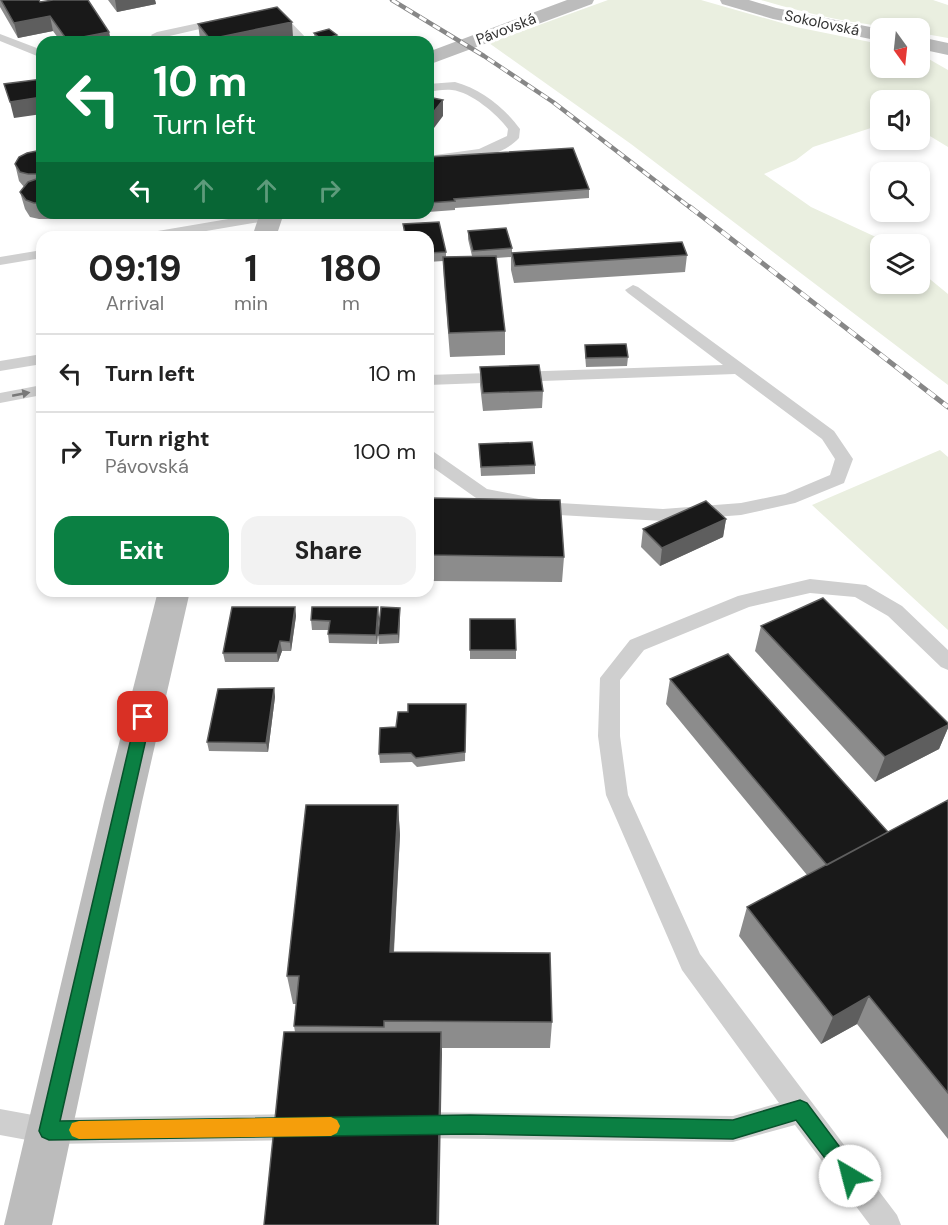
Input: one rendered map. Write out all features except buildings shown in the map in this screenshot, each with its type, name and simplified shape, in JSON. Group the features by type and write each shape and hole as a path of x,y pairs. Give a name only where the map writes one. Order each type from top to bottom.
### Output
{"street":[{"name":"Pávovská","path":"434,57 585,0"},
{"name":"Sokolovská","path":"729,0 773,13 870,33"},
{"path":"930,45 948,49"},
{"path":"28,1225 123,802 173,597"}],"lane":[{"path":"260,13 278,15 298,36"},
{"path":"158,36 237,18"},
{"path":"0,37 36,52"},
{"path":"434,88 455,86 474,94 506,118 514,129 513,138 498,148 480,154 434,159"},
{"path":"195,231 269,222"},
{"path":"0,261 36,255"},
{"path":"434,460 482,494 560,509 663,515 741,509 789,499 838,479 844,459 828,435 633,290"},
{"path":"0,366 36,360"},
{"path":"434,380 739,369"},
{"path":"0,398 36,391"},
{"path":"887,1225 691,962 617,795 609,736 610,678 637,645 745,601 810,586 859,590 895,611 948,662"},
{"path":"388,1125 470,1124 733,1129 800,1110"},
{"path":"0,1122 49,1131 318,1126"}],"shaded area":[{"path":"608,0 701,0 796,27 870,42 870,78 930,78 930,60 948,70 948,147 930,136 930,90 870,90 870,128 813,147 796,160 764,174 811,207 870,234 870,294 930,294 930,279 948,294 948,385 631,144 489,43"},
{"path":"761,0 933,0 948,5 948,38 930,35 930,18 870,18 870,25 800,11"},
{"path":"940,450 948,457 948,630 812,505"}],"railway":[{"path":"392,0 484,56 553,102 692,209"},
{"path":"690,207 948,407"}],"slow traffic":[{"path":"79,1130 331,1126"}],"route":[{"path":"143,717 49,1131 470,1124 733,1129 800,1110 850,1176"}]}
